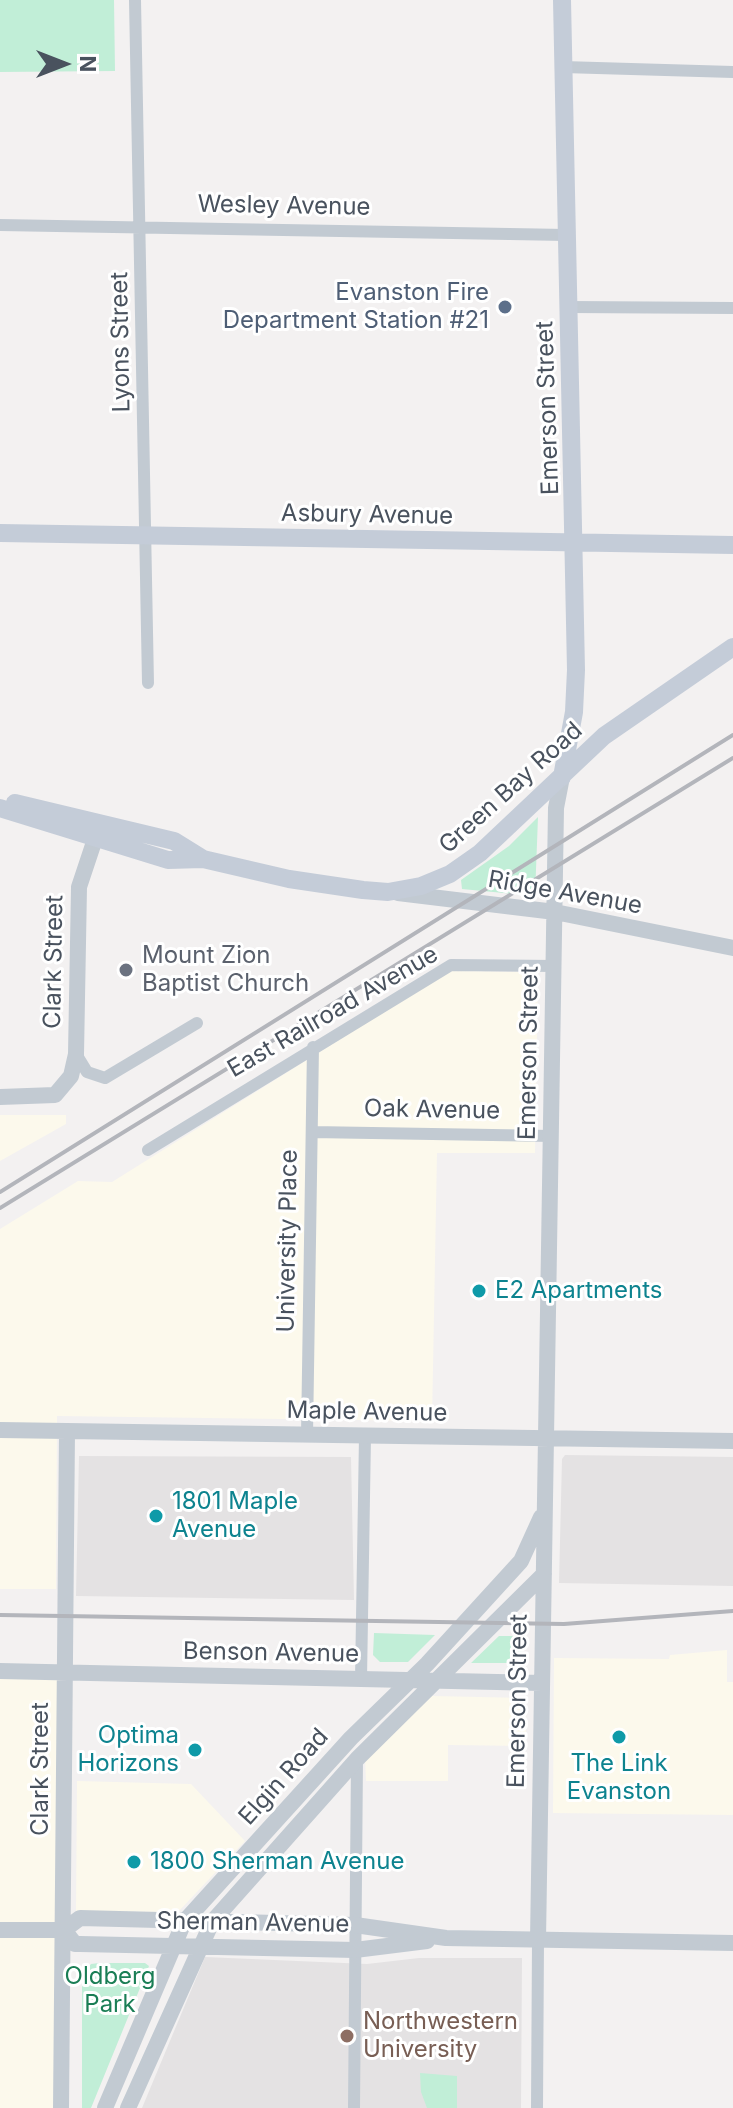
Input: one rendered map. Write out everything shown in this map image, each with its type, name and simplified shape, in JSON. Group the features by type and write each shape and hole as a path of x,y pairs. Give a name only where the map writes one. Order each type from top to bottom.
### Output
{"main road":[{"name":"Emerson Street","path":"562,0 576,542 575,692 562,777"},
{"name":"Asbury Avenue","path":"0,533 733,545"},
{"name":"Green Bay Road","path":"203,859 322,885 388,892 421,886 450,874 480,853 604,736 733,647"},
{"path":"0,805 24,804 131,829 174,841 203,859"},
{"path":"0,805 95,839 168,860 203,859"},
{"path":"95,839 106,833 131,829"}],"street":[{"name":"Lyons Street","path":"135,0 148,683"},
{"path":"563,67 733,72"},
{"name":"Wesley Avenue","path":"0,225 141,225 566,235"},
{"path":"569,307 733,308"},
{"name":"Emerson Street","path":"537,2108 556,808 562,777"},
{"name":"Clark Street","path":"0,1097 45,1098 55,1095 71,1076 76,1054 79,887 95,839"},
{"name":"Ridge Avenue","path":"388,892 555,912 733,948"},
{"name":"East Railroad Avenue","path":"148,1150 451,965 555,966"},
{"path":"76,1054 82,1068 105,1078 197,1023"},
{"name":"University Place","path":"307,1435 313,1047"},
{"name":"Oak Avenue","path":"312,1132 552,1136"},
{"name":"Maple Avenue","path":"0,1430 733,1441"},
{"name":"Clark Street","path":"61,2108 67,1431"},
{"path":"361,1679 365,1436"},
{"name":"Elgin Road","path":"105,2108 184,1922 521,1561 544,1508"},
{"name":"Elgin Road","path":"128,2108 212,1922 357,1759 544,1574"},
{"name":"Benson Avenue","path":"0,1671 542,1683"},
{"path":"354,2108 357,1759"},
{"name":"Sherman Avenue","path":"0,1930 64,1930 80,1918 355,1925 446,1938 733,1943"},
{"path":"23,1930 50,1943 63,1959"},
{"name":"Sherman Avenue","path":"64,1930 75,1944 355,1950 446,1938"}],"shaded area":[{"path":"449,971 538,972 535,1153 437,1153 432,1421 57,1416 56,1589 0,1589 0,1229 78,1181 112,1182"},
{"path":"0,1115 66,1115 66,1124 0,1161"},
{"path":"565,1455 733,1457 733,1586 559,1583 562,1459"},
{"path":"79,1456 351,1457 354,1600 76,1596"},
{"path":"727,1650 727,1682 733,1682 733,1815 553,1813 554,1658 669,1659 670,1655"},
{"path":"0,1677 60,1678 56,2108 0,2108"},
{"path":"432,1696 526,1698 526,1746 448,1745 448,1781 366,1781 365,1757"},
{"path":"77,1781 191,1784 245,1841 178,1912 76,1911"},
{"name":"Northwestern University","path":"205,1957 367,1964 419,1958 522,1958 521,2108 142,2108"}],"green space":[{"path":"0,0 114,0 115,71 0,72"},
{"path":"538,817 535,896 462,889 461,880 509,846"},
{"path":"374,1633 435,1635 408,1662 380,1662 373,1655"},
{"path":"499,1636 523,1636 520,1663 471,1663"},
{"name":"Oldberg Park","path":"145,1963 149,1966 91,2108 82,2108 82,1975 91,1964"},
{"path":"420,2073 457,2076 457,2108 427,2108 421,2092"}],"railway":[{"path":"0,1192 733,735"},
{"path":"0,1208 733,758"},
{"path":"0,1615 564,1624 733,1611"}],"place":[{"name":"Evanston Fire Department Station #21","path":"505,307"},
{"name":"Mount Zion Baptist Church","path":"126,970"},
{"name":"E2 Apartments","path":"479,1291"},
{"name":"1801 Maple Avenue","path":"156,1516"},
{"name":"The Link Evanston","path":"619,1737"},
{"name":"Optima Horizons","path":"195,1750"},
{"name":"1800 Sherman Avenue","path":"134,1862"},
{"name":"Northwestern University","path":"347,2036"}]}
